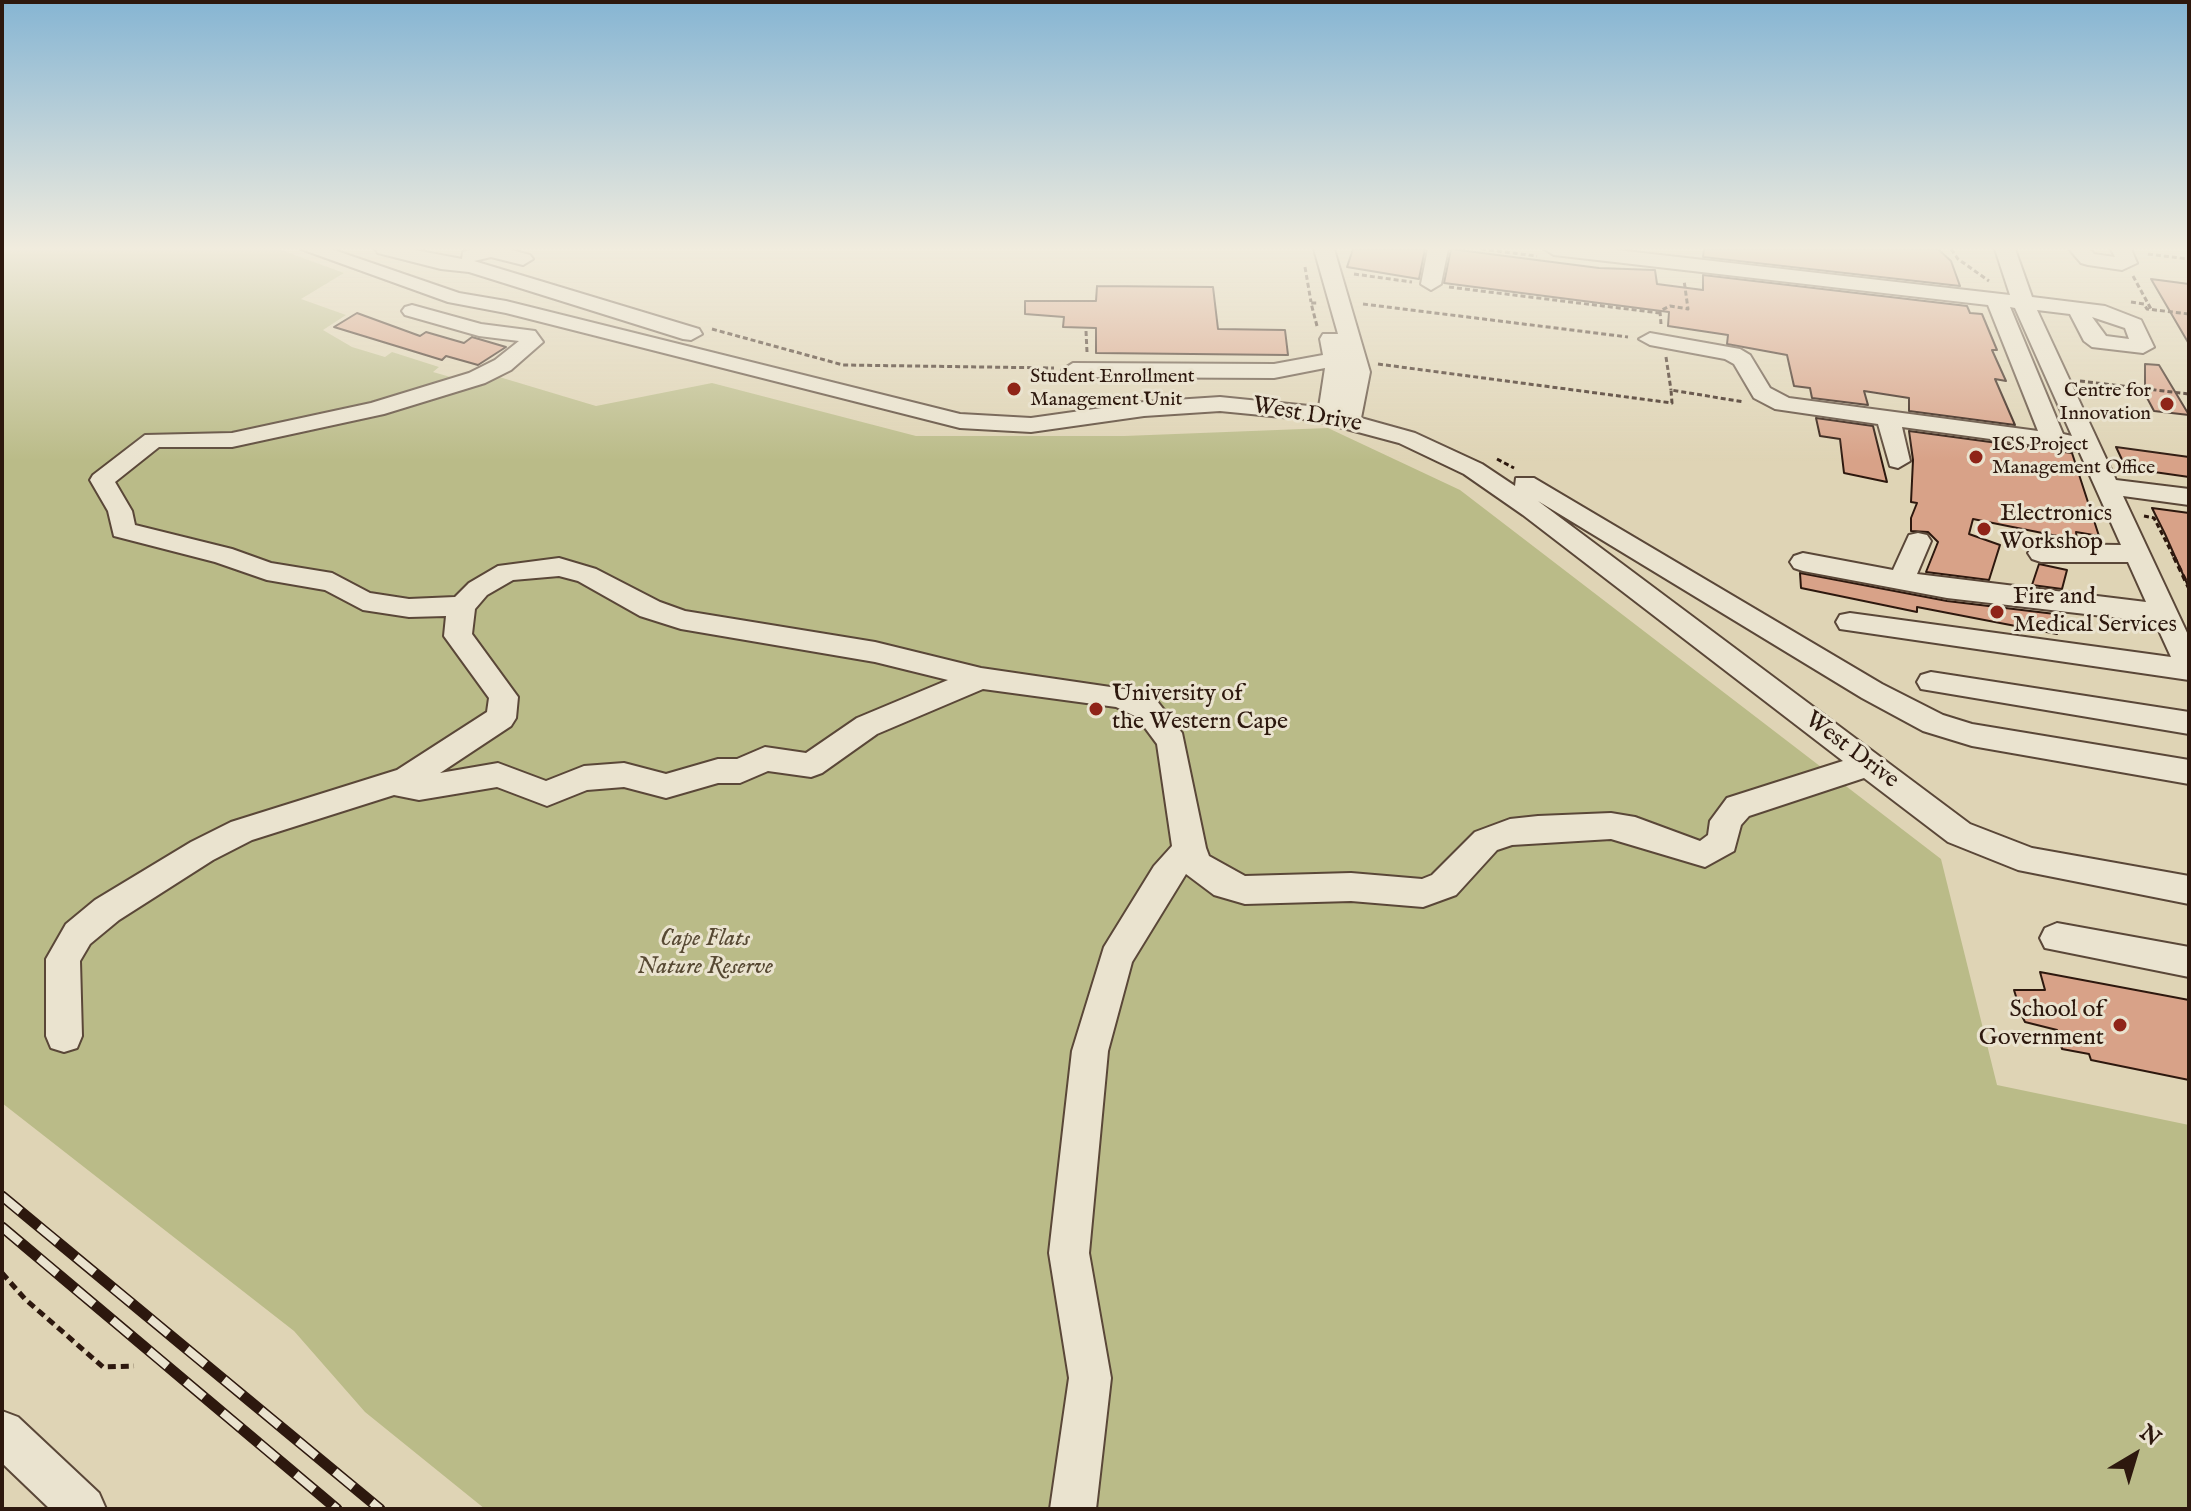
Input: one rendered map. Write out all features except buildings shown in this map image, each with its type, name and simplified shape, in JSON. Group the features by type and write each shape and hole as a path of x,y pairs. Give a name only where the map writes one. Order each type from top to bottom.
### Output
{"street":[{"path":"450,320 458,324 527,336 532,342 503,365 477,378 376,409 232,440 153,440 102,480 120,511 123,530 137,535 223,555 267,571 332,582 363,601 380,605 462,606"},
{"path":"458,324 464,320"},
{"name":"West Drive","path":"553,320 960,421 1031,425 1167,406 1220,404 1340,412 1434,449 1490,479 1959,833 2006,855 2189,890"},
{"name":"West Drive","path":"645,320 892,392 971,410 1064,410 1144,396 1218,391 1414,427 1485,459 1859,683 1933,723 1972,735 2189,772"},
{"path":"1337,320 1358,381 1340,412"},
{"path":"2004,320 2054,441"},
{"path":"1850,622 2019,648 2189,668 2177,629 2031,320"},
{"path":"1650,339 1732,354 1742,360 1762,393 1774,401 1889,420 2089,445"},
{"path":"1069,368 1274,371 1353,360"},
{"path":"1889,420 1898,461"},
{"path":"2107,486 2189,497"},
{"path":"1902,579 1918,541"},
{"path":"2041,553 2139,554"},
{"path":"1803,562 2177,629"},
{"path":"64,1036 63,959 69,944 85,927 218,842 242,831 397,784 488,728 503,713 504,697 458,636 457,624 462,606 478,589 507,572 559,567 587,575 650,609 681,620 875,652 981,678 1121,697 1147,709 1171,741 1190,848 1198,865 1212,878 1245,890 1351,887 1423,893 1444,885 1486,841 1510,832 1611,826 1635,830 1692,853 1713,852 1723,842 1726,821 1738,807 1841,776 1866,763"},
{"path":"2019,648 2036,699"},
{"path":"397,784 419,788 498,775 547,794 584,778 624,775 666,786 718,771 740,771 765,759 811,765 867,726 981,678"},
{"path":"1931,682 2189,723"},
{"path":"1073,1509 1090,1378 1069,1253 1090,1051 1116,958 1165,876 1190,848"},
{"path":"2057,938 2189,962"},
{"path":"2,1433 83,1509"}],"path":[{"path":"1319,338 1322,320"},
{"path":"1492,320 1650,339"},
{"path":"706,327 843,365 1069,368"},
{"path":"1353,360 1672,403 1671,390 1749,402"},
{"path":"2077,381 2082,392"},
{"path":"1491,455 1525,475"},
{"path":"2,1273 25,1299 103,1367 134,1366"}],"green space":[{"name":"Cape Flats Nature Reserve","path":"2,320 339,320 323,330 352,347 385,357 392,352 439,367 433,372 461,380 496,376 596,406 712,383 916,436 1124,436 1328,428 1460,490 1941,859 1997,1085 2189,1125 2189,1509 485,1509 365,1412 294,1331 2,1103"}],"railway":[{"path":"2,1196 380,1509"},
{"path":"2,1227 337,1509"}],"place":[{"name":"Student Enrollment Management Unit","path":"1014,389"},
{"name":"Centre for Innovation","path":"2167,404"},
{"name":"ICS Project Management Office","path":"1976,457"},
{"name":"Electronics Workshop","path":"1984,529"},
{"name":"Fire and Medical Services","path":"1997,612"},
{"name":"University of the Western Cape","path":"1096,709"},
{"name":"School of Government","path":"2120,1025"}]}
